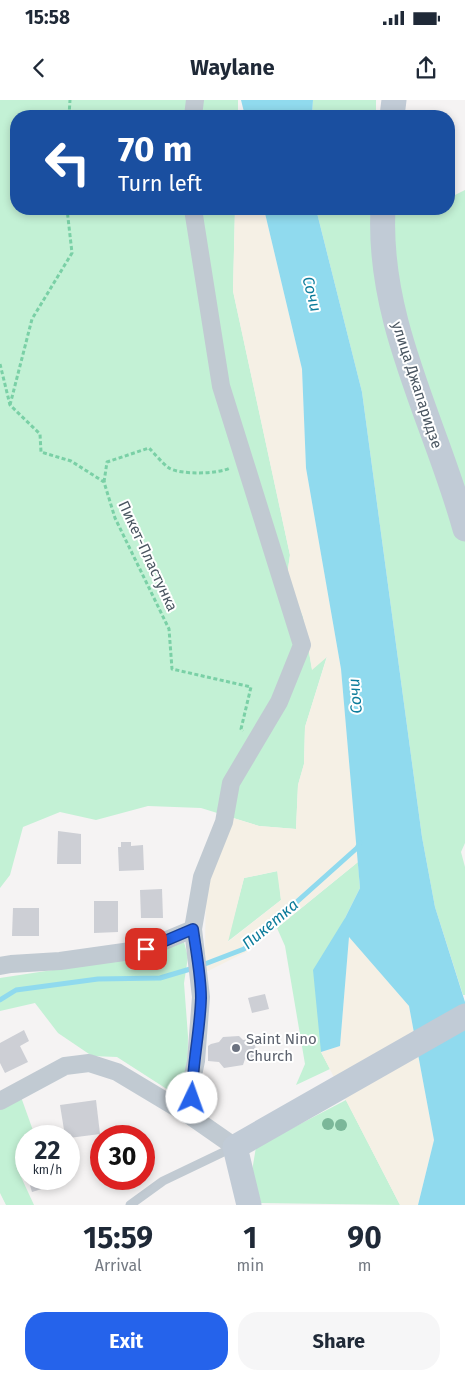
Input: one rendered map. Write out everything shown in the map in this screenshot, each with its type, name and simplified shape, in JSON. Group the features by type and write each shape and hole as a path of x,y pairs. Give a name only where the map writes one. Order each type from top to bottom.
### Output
{"street":[{"path":"192,1117 192,1080 196,1061 201,997 193,929 202,877 224,822 231,783 279,702 302,645 221,386 195,215"},
{"name":"улица Джапаридзе","path":"383,215 386,268 400,340 465,528"},
{"path":"0,966 60,962 146,949 193,929"},
{"path":"235,1147 465,1016"},
{"path":"0,1101 65,1066 89,1063 117,1072 192,1117 235,1147 249,1205"}],"lane":[{"path":"130,1205 163,1181 235,1147"}],"path":[{"path":"10,405 32,319 72,253 68,215"},
{"path":"0,364 10,405 40,434 42,452 71,461 104,482 107,462 149,448 170,469 194,473 223,471 244,460"},
{"name":"Пикет-Пластунка","path":"104,482 115,518 169,629 172,668 251,688 241,729 254,745"}],"green space":[{"path":"0,100 238,100 238,110 10,110 10,215 235,215 233,291 290,555 287,576 303,617 312,669 327,656 305,727 304,764 298,785 296,829 259,826 201,808 148,806 96,820 60,812 23,827 10,875 0,888"},
{"path":"313,100 376,100 376,110 312,110"},
{"path":"465,190 465,843 461,852 465,867 465,995 463,995 435,907 422,837 362,392 318,215 455,215 455,195"},
{"path":"358,862 360,888 345,918 321,1052 330,1069 296,1085 305,1064 285,946 277,928"},
{"path":"278,871 281,900 227,942 244,878"},
{"path":"184,942 188,957 184,983 188,1036 187,1102 117,1057 92,1056 58,1033 35,1003 0,1011 0,978 151,955"},
{"path":"21,1097 31,1125 15,1125 15,1190 27,1190 34,1205 6,1205 0,1193 0,1110"},
{"path":"346,1100 400,1205 261,1203 252,1171 256,1147"}],"sand":[{"path":"235,215 265,215 302,369 306,468 341,669 358,862 248,951 204,973 200,952 205,947 206,887 233,818 259,826 296,829 298,785 304,764 305,727 327,657 312,670 303,617 287,576 290,555 233,291","holes":["277,871 281,900 228,942 244,878"]},
{"path":"349,936 409,1006 434,1140 418,1205 400,1205 321,1052 340,1046"}],"water":[{"path":"241,100 313,100 312,110 244,110"},
{"name":"Сочи","path":"265,215 318,215 362,392 422,837 435,907 465,1002 465,1205 418,1205 434,1140 409,1006 349,937 340,1046 321,1052 313,970 345,918 360,888 341,669 306,468 302,369"}],"building":[{"path":"58,831 81,834 81,864 57,864"},
{"path":"121,842 131,842 131,846 143,845 144,870 119,871 118,847 121,847"},
{"path":"162,889 163,918 141,918 140,890"},
{"path":"94,901 118,901 118,932 94,933"},
{"path":"13,908 39,908 39,936 12,936"},
{"path":"265,994 269,1009 252,1013 248,998"},
{"path":"24,1030 29,1041 20,1046 28,1062 5,1073 0,1063 0,1043"},
{"path":"239,1036 243,1040 251,1039 255,1042 256,1055 253,1059 245,1059 243,1065 224,1068 219,1062 208,1061 208,1046 219,1042 223,1037"},
{"path":"96,1100 99,1125 90,1125 90,1135 80,1137 80,1125 63,1125 60,1105"}],"waterway":[{"name":"Пикетка","path":"0,1000 16,990 98,979 160,978 197,967 244,949 357,848 360,843"}],"place":[{"name":"Saint Nino Church","path":"236,1048"}],"route":[{"path":"146,949 193,929 201,997 196,1061 192,1080 192,1098"}]}
